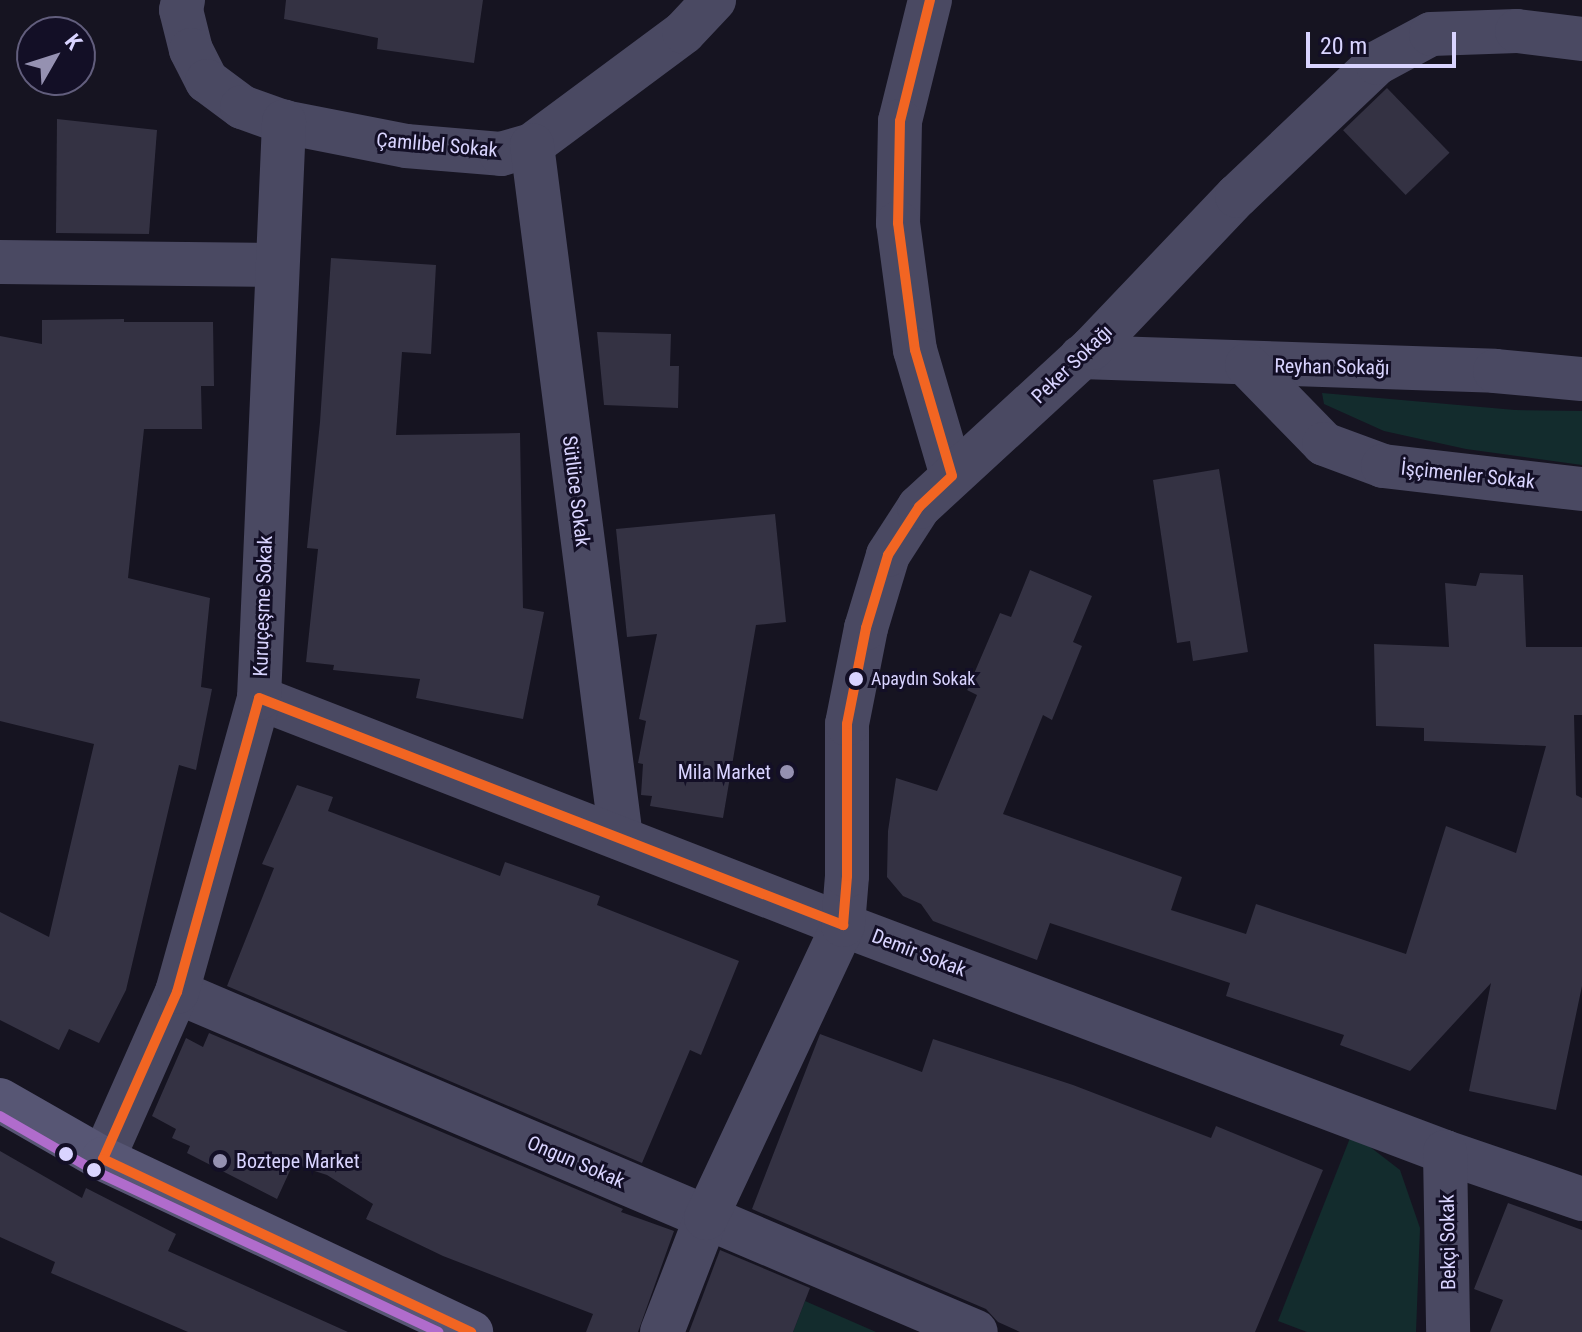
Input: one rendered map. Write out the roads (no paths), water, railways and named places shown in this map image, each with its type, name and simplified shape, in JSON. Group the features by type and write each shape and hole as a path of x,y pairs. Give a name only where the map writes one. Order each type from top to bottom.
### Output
{"street":[{"name":"Çamlıbel Sokak","path":"183,0 181,10 191,50 207,81 242,107 284,122 406,146 501,154 532,145 684,32 714,0"},
{"path":"930,0 900,121 898,223 915,350 952,476"},
{"name":"Peker Sokağı","path":"843,925 847,876 847,724 866,628 888,555 919,507 1081,357 1237,196 1377,63 1431,34 1483,16 1517,31 1582,39"},
{"name":"Kuruçeşme Sokak","path":"103,1159 177,992 259,698 284,122"},
{"name":"Sütlüce Sokak","path":"532,145 621,838"},
{"path":"0,262 277,265"},
{"name":"Reyhan Sokağı","path":"1081,357 1495,371 1582,379"},
{"name":"İşçimenler Sokak","path":"1247,365 1324,444 1383,466 1582,489"},
{"name":"Demir Sokak","path":"259,698 843,925 1445,1152 1582,1199"},
{"path":"662,1332 706,1218 843,925"},
{"name":"Ongun Sokak","path":"177,992 976,1332"},
{"path":"0,1100 103,1159 471,1332"},
{"name":"Bekçi Sokak","path":"1445,1152 1448,1332"}],"place":[{"name":"Apaydın Sokak","path":"856,679"},
{"name":"Mila Market","path":"787,772"},
{"name":"Boztepe Market","path":"220,1161"}]}
